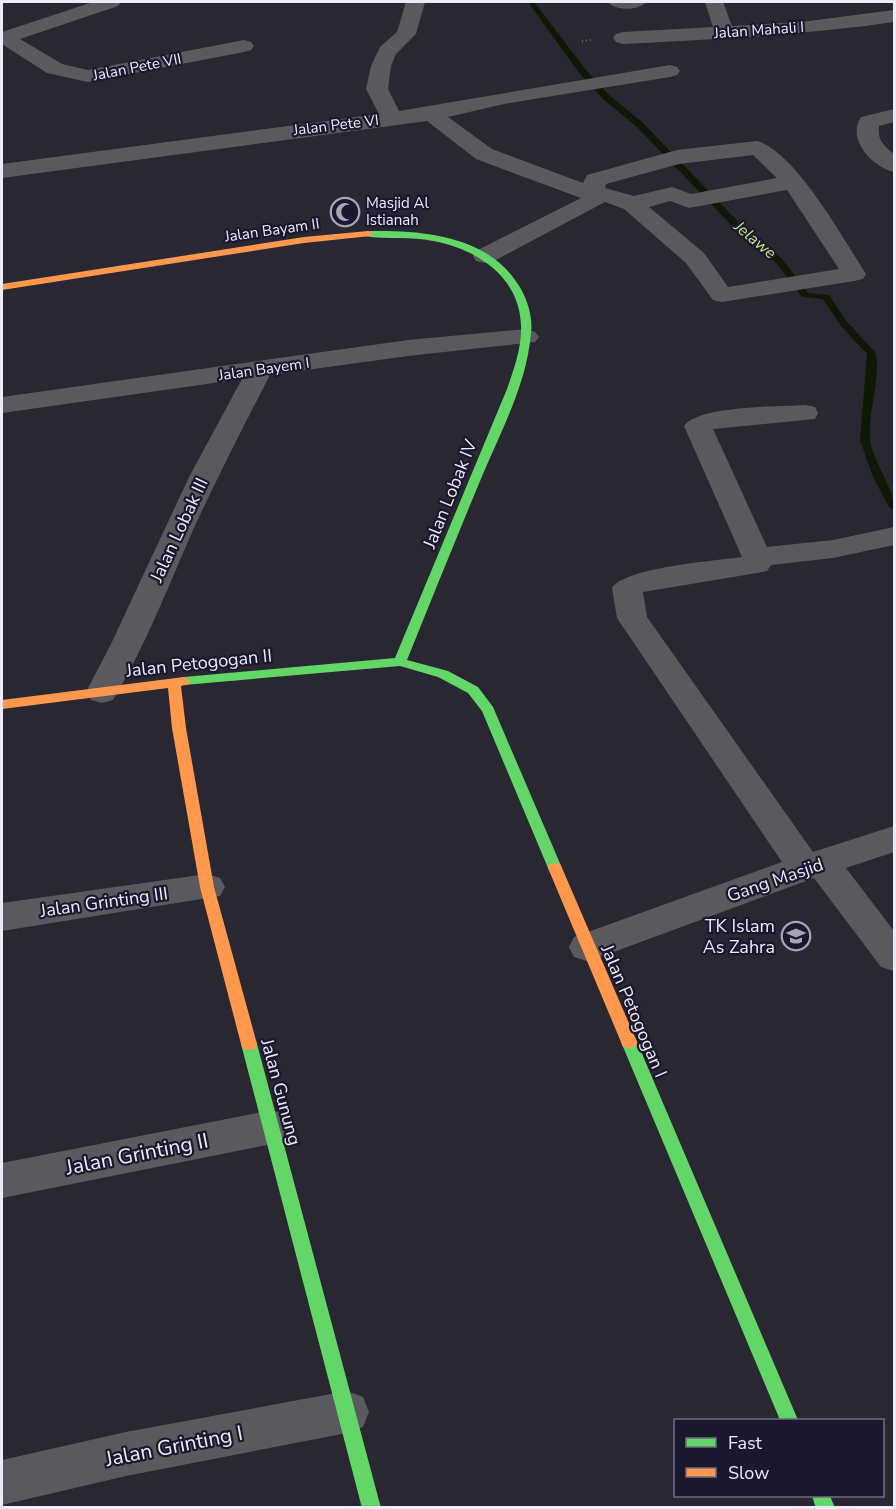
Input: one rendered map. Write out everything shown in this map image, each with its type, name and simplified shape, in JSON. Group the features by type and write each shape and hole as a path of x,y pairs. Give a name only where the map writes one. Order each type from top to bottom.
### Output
{"street":[{"path":"3,38 111,2"},
{"path":"392,118 377,89 381,66 387,51 406,34 416,2"},
{"path":"618,2 636,2"},
{"path":"714,2 725,33"},
{"path":"849,2 867,19"},
{"name":"Jalan Mahali I","path":"623,38 801,28 894,16"},
{"name":"Jalan Pete VII","path":"3,38 61,73 73,77 244,46"},
{"name":"Jalan Pete VI","path":"2,171 431,114 574,86 670,71"},
{"path":"431,114 484,154 592,194 612,195 632,204 695,258 722,295 854,274 792,182 767,154 758,148 672,158 596,180 592,194 595,200 485,256"},
{"path":"894,115 868,122 866,138 869,144 894,165"},
{"path":"632,204 672,194 683,200 792,182"},
{"name":"Jalan Bayam II","path":"2,287 308,241 371,234 412,236 455,244 502,265 518,286 528,327 526,337"},
{"name":"Jalan Bayem I","path":"2,405 408,348 526,337"},
{"name":"Jalan Lobak IV","path":"400,662 508,400 526,337"},
{"name":"Jalan Lobak III","path":"102,692 127,644 202,477 260,370"},
{"path":"805,413 707,421 698,426 758,557 759,561 753,567 630,584 627,588 632,618 814,866 894,957"},
{"path":"758,557 833,549 894,536"},
{"name":"Jalan Petogogan II","path":"2,705 174,682 400,662"},
{"name":"Jalan Petogogan I","path":"400,662 443,674 473,690 488,710 789,1419"},
{"name":"Jalan Gunung","path":"174,682 179,728 207,887 372,1508"},
{"name":"Gang Masjid","path":"587,947 894,839"},
{"name":"Jalan Grinting III","path":"2,917 207,887"},
{"name":"Jalan Grinting II","path":"2,1181 272,1127"},
{"name":"Jalan Grinting I","path":"2,1483 126,1454 347,1412"}],"waterway":[{"name":"Jelawe","path":"531,2 583,72 606,97 640,125 741,230 779,261 805,295 826,297 844,324 872,354 865,440 878,477 894,507"}],"traffic: fast":[{"path":"368,234 433,238 475,251 493,262 508,276 521,300 526,325 523,353 513,389 400,662"},
{"path":"184,681 400,662 443,674 473,690 488,710 555,868"},
{"path":"629,1042 789,1419"},
{"path":"249,1044 372,1508"},
{"path":"821,1497 826,1508"}],"traffic: slow":[{"path":"2,287 304,240 368,234"},
{"path":"2,705 184,681"},
{"path":"174,682 179,728 207,887 249,1044"},
{"path":"555,868 629,1042"}],"place":[{"name":"Masjid Al Istianah","path":"345,212"},
{"name":"TK Islam As Zahra","path":"796,936"}]}
